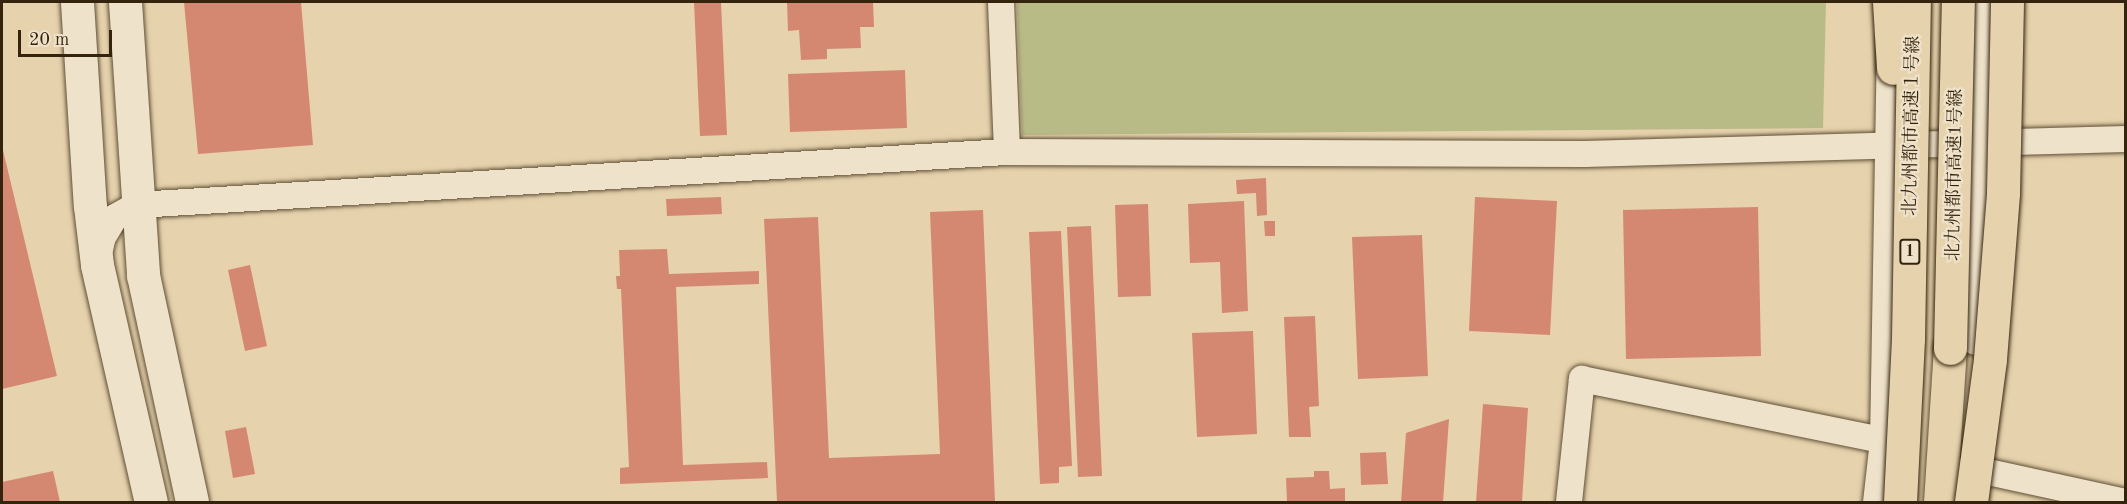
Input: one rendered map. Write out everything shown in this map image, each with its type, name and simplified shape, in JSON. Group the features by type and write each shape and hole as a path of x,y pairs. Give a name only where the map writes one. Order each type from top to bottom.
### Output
{"highway":[{"path":"1891,2 1908,339"},
{"name":"北九州都市高速１号線","path":"1900,502 1908,339 1914,2"},
{"name":"北九州都市高速1号線","path":"1941,502 1950,348 1958,2"},
{"path":"1969,502 1990,358 2003,193 2007,2"}],"street":[{"path":"77,2 90,206 97,265 151,502"},
{"path":"125,2 143,275 192,502"},
{"path":"1000,2 1007,152"},
{"path":"1879,502 1886,441 1892,144 1891,2"},
{"path":"1969,502 1986,142 1986,2"},
{"path":"97,265 103,237 114,217 137,205 1007,152 1585,154 2126,139"},
{"path":"1569,502 1582,379 1886,441"},
{"path":"1970,468 2126,502"}],"green space":[{"path":"1017,2 1826,2 1823,128 1022,135"}],"building":[{"path":"184,2 301,2 313,145 198,154"},
{"path":"694,2 721,2 727,135 700,136"},
{"path":"787,2 873,2 874,27 860,27 861,48 827,49 827,59 801,60 799,30 788,31"},
{"path":"905,70 907,128 790,132 788,74"},
{"path":"2,146 57,376 2,389"},
{"path":"1266,178 1267,215 1257,216 1256,193 1237,194 1236,180"},
{"path":"721,197 722,214 667,216 666,199"},
{"path":"1475,197 1557,201 1550,335 1469,331"},
{"path":"1244,201 1248,311 1222,313 1220,262 1190,263 1188,204"},
{"path":"1148,204 1151,296 1118,297 1115,205"},
{"path":"1758,207 1761,356 1626,359 1623,210"},
{"path":"983,210 995,502 777,502 764,219 818,217 829,458 940,454 930,212"},
{"path":"1264,221 1275,221 1275,236 1265,236"},
{"path":"1091,226 1102,476 1078,477 1067,227"},
{"path":"1061,231 1072,466 1059,467 1059,483 1040,484 1029,232"},
{"path":"1422,235 1428,376 1358,379 1352,237"},
{"path":"667,249 669,274 759,271 759,284 676,287 683,465 767,462 768,478 620,484 620,468 629,467 621,289 617,289 616,276 620,276 619,250"},
{"path":"250,265 267,346 245,351 228,270"},
{"path":"1315,316 1319,406 1309,407 1311,437 1289,437 1284,317"},
{"path":"1253,331 1257,434 1197,437 1192,333"},
{"path":"1483,404 1528,408 1522,502 1476,502"},
{"path":"1449,419 1443,502 1401,502 1406,433"},
{"path":"246,427 255,474 233,478 225,431"},
{"path":"1386,452 1388,484 1361,485 1360,453"},
{"path":"53,471 60,502 2,502 2,482"},
{"path":"1314,471 1329,471 1330,489 1345,488 1345,501 1287,502 1286,478 1314,477"}]}
